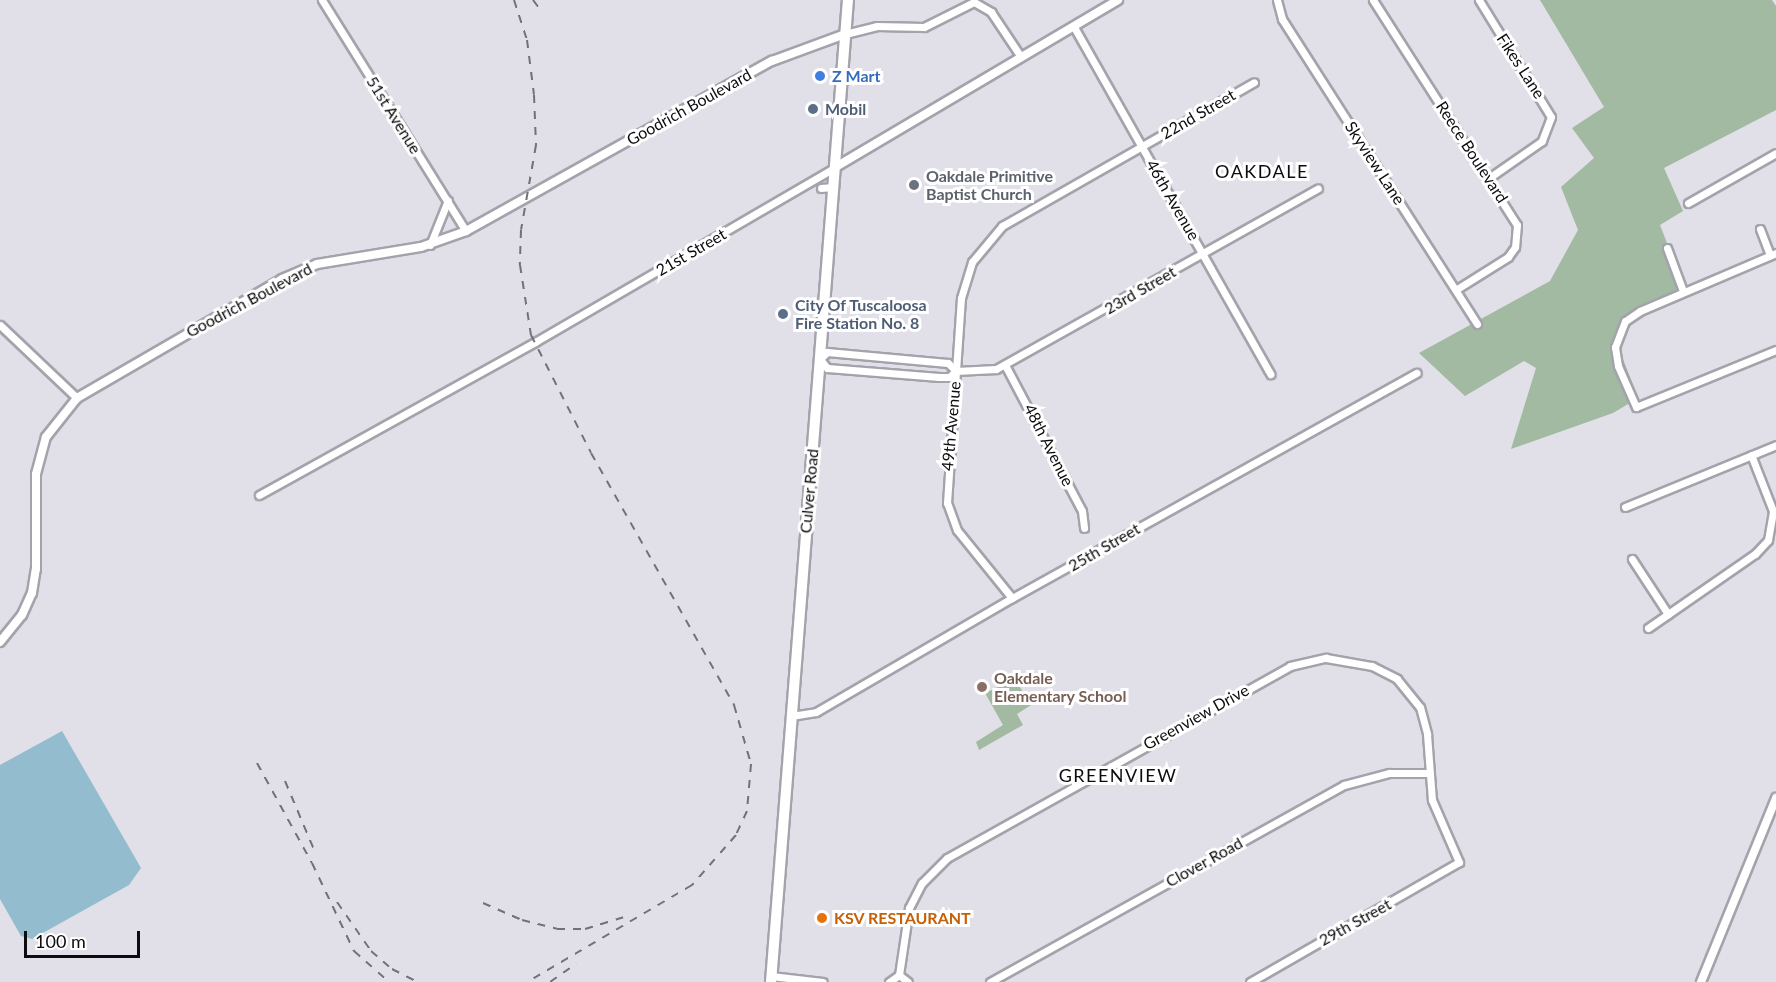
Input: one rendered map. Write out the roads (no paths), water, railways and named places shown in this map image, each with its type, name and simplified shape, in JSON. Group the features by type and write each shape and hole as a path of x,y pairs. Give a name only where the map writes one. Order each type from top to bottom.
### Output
{"main road":[{"name":"Culver Road","path":"771,979 848,0"}],"street":[{"name":"51st Avenue","path":"322,0 466,231"},
{"name":"21st Street","path":"259,495 535,342 1118,0"},
{"name":"Skyview Lane","path":"1277,0 1282,19 1457,289 1477,324"},
{"name":"Reece Boulevard","path":"1373,0 1517,225 1515,247 1508,257 1457,289"},
{"name":"Fikes Lane","path":"1479,0 1551,117 1542,141 1489,178"},
{"path":"845,34 878,26 924,27 974,2 991,12 1021,57"},
{"name":"46th Avenue","path":"1074,27 1204,253 1270,374"},
{"name":"Goodrich Boulevard","path":"0,642 22,615 32,593 40,455 50,428 77,398 299,271 346,257 430,245 466,231 772,61 845,34"},
{"name":"22nd Street","path":"989,239 1026,211 1254,82"},
{"path":"1688,203 1776,153"},
{"path":"821,188 833,187"},
{"name":"23rd Street","path":"956,370 949,377 939,377 827,368 820,359 827,352 948,363 956,370 978,372 1005,365 1318,188"},
{"path":"430,245 448,200"},
{"path":"1760,229 1773,254 1683,291 1625,321 1616,338 1616,357 1636,407 1776,350"},
{"name":"49th Avenue","path":"989,239 972,262 963,289 946,484 949,513 962,538 1012,598"},
{"path":"1667,248 1683,291"},
{"path":"0,325 77,398"},
{"name":"48th Avenue","path":"1005,365 1082,511 1084,528"},
{"name":"25th Street","path":"791,716 816,712 1012,598 1417,373"},
{"path":"1625,507 1776,445"},
{"path":"1648,628 1755,554 1768,540 1773,511 1751,455"},
{"path":"1632,559 1668,614"},
{"name":"Greenview Drive","path":"899,975 909,908 922,883 940,864 1290,666 1317,659 1345,659 1397,679 1416,699 1424,716 1428,773 1435,809 1459,862"},
{"name":"Clover Road","path":"990,982 1344,784 1389,773 1428,773"},
{"path":"1701,982 1776,798"},
{"name":"29th Street","path":"1250,982 1459,862"},
{"path":"889,982 899,975 908,982"},
{"path":"771,979 822,982"}],"water":[{"path":"62,731 141,868 129,885 32,939 21,936 0,899 0,765"}],"railway":[{"path":"514,0 527,40 534,95 536,145 521,230 520,265 531,335 591,453 734,705 751,764 747,811 736,835 692,885 527,982"},
{"path":"533,0 539,8"},
{"path":"257,763 312,863 354,951 389,982"},
{"path":"285,781 315,852"},
{"path":"337,902 371,951 392,969 418,982"},
{"path":"483,903 522,920 557,929 585,929 624,917"},
{"path":"550,982 576,964"}],"place":[{"name":"Z Mart","path":"820,76"},
{"name":"Mobil","path":"813,109"},
{"name":"Oakdale Primitive Baptist Church","path":"914,185"},
{"name":"City Of Tuscaloosa Fire Station No. 8","path":"783,314"},
{"name":"Oakdale Elementary School","path":"982,687"},
{"name":"KSV RESTAURANT","path":"822,918"}],"district":[{"name":"OAKDALE","path":"1262,171"},
{"name":"GREENVIEW","path":"1118,775"}]}
